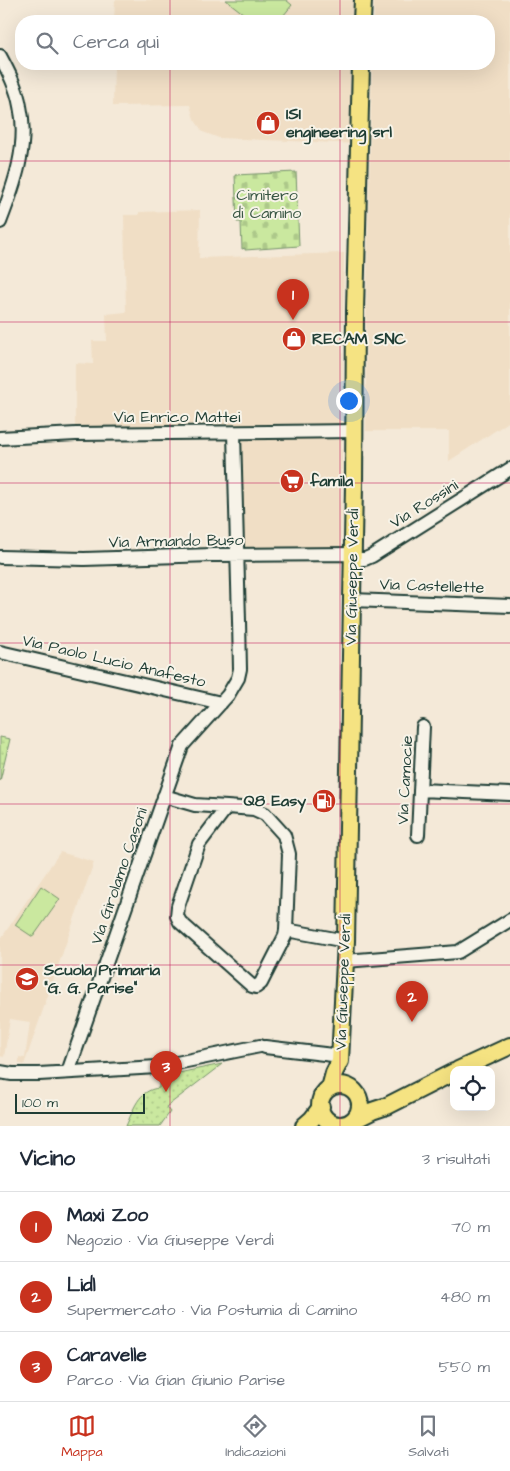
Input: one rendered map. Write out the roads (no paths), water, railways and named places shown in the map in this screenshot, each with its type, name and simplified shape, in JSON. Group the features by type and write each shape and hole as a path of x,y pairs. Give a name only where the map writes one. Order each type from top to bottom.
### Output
{"main road":[{"path":"362,15 363,0"},
{"name":"Via Giuseppe Verdi","path":"330,1088 340,1058 346,941 353,557 355,311 362,70"},
{"path":"467,1066 510,1046"},
{"name":"Via Giuseppe Verdi","path":"340,1058 353,1092"},
{"path":"321,1107 331,1125 340,1125 450,1074"},
{"path":"304,1126 321,1107 323,1096 330,1088 336,1086 372,1099 401,1098"},
{"path":"352,1121 360,1110 353,1092"}],"street":[{"path":"0,56 12,81 20,105 23,127 16,177 0,222"},
{"name":"Via Enrico Mattei","path":"0,438 76,434 354,431"},
{"name":"Via Girolamo Casoni","path":"68,1072 182,746 235,686 240,669 234,433"},
{"name":"Via Rossini","path":"353,557 365,559 372,556 510,469"},
{"name":"Via Armando Buso","path":"0,557 84,560 237,556 353,557"},
{"name":"Via Castellette","path":"352,600 510,606"},
{"name":"Via Paolo Lucio Anafesto","path":"0,652 221,703"},
{"name":"Via Camocie","path":"418,835 423,727"},
{"path":"420,790 510,794"},
{"path":"164,796 195,806 227,807 254,809 265,814 284,835 289,854 285,936 261,983 256,987 252,986 180,922 177,916 178,906 199,844 227,807"},
{"path":"345,961 458,952 510,920"},
{"path":"286,930 346,941"},
{"path":"0,1072 12,1074 157,1067 263,1046 340,1058"}],"place":[{"name":"ISI engineering srl","path":"268,123"},
{"name":"Maxi Zoo","path":"293,320"},
{"name":"RECAM SNC","path":"294,339"},
{"name":"famila","path":"292,481"},
{"name":"Q8 Easy","path":"324,801"},
{"name":"Scuola Primaria \"G. G. Parise\"","path":"27,979"},
{"name":"Lidl","path":"412,1022"},
{"name":"Caravelle","path":"166,1092"}],"park label":[{"name":"Cimitero di Camino","path":"267,204"}]}
